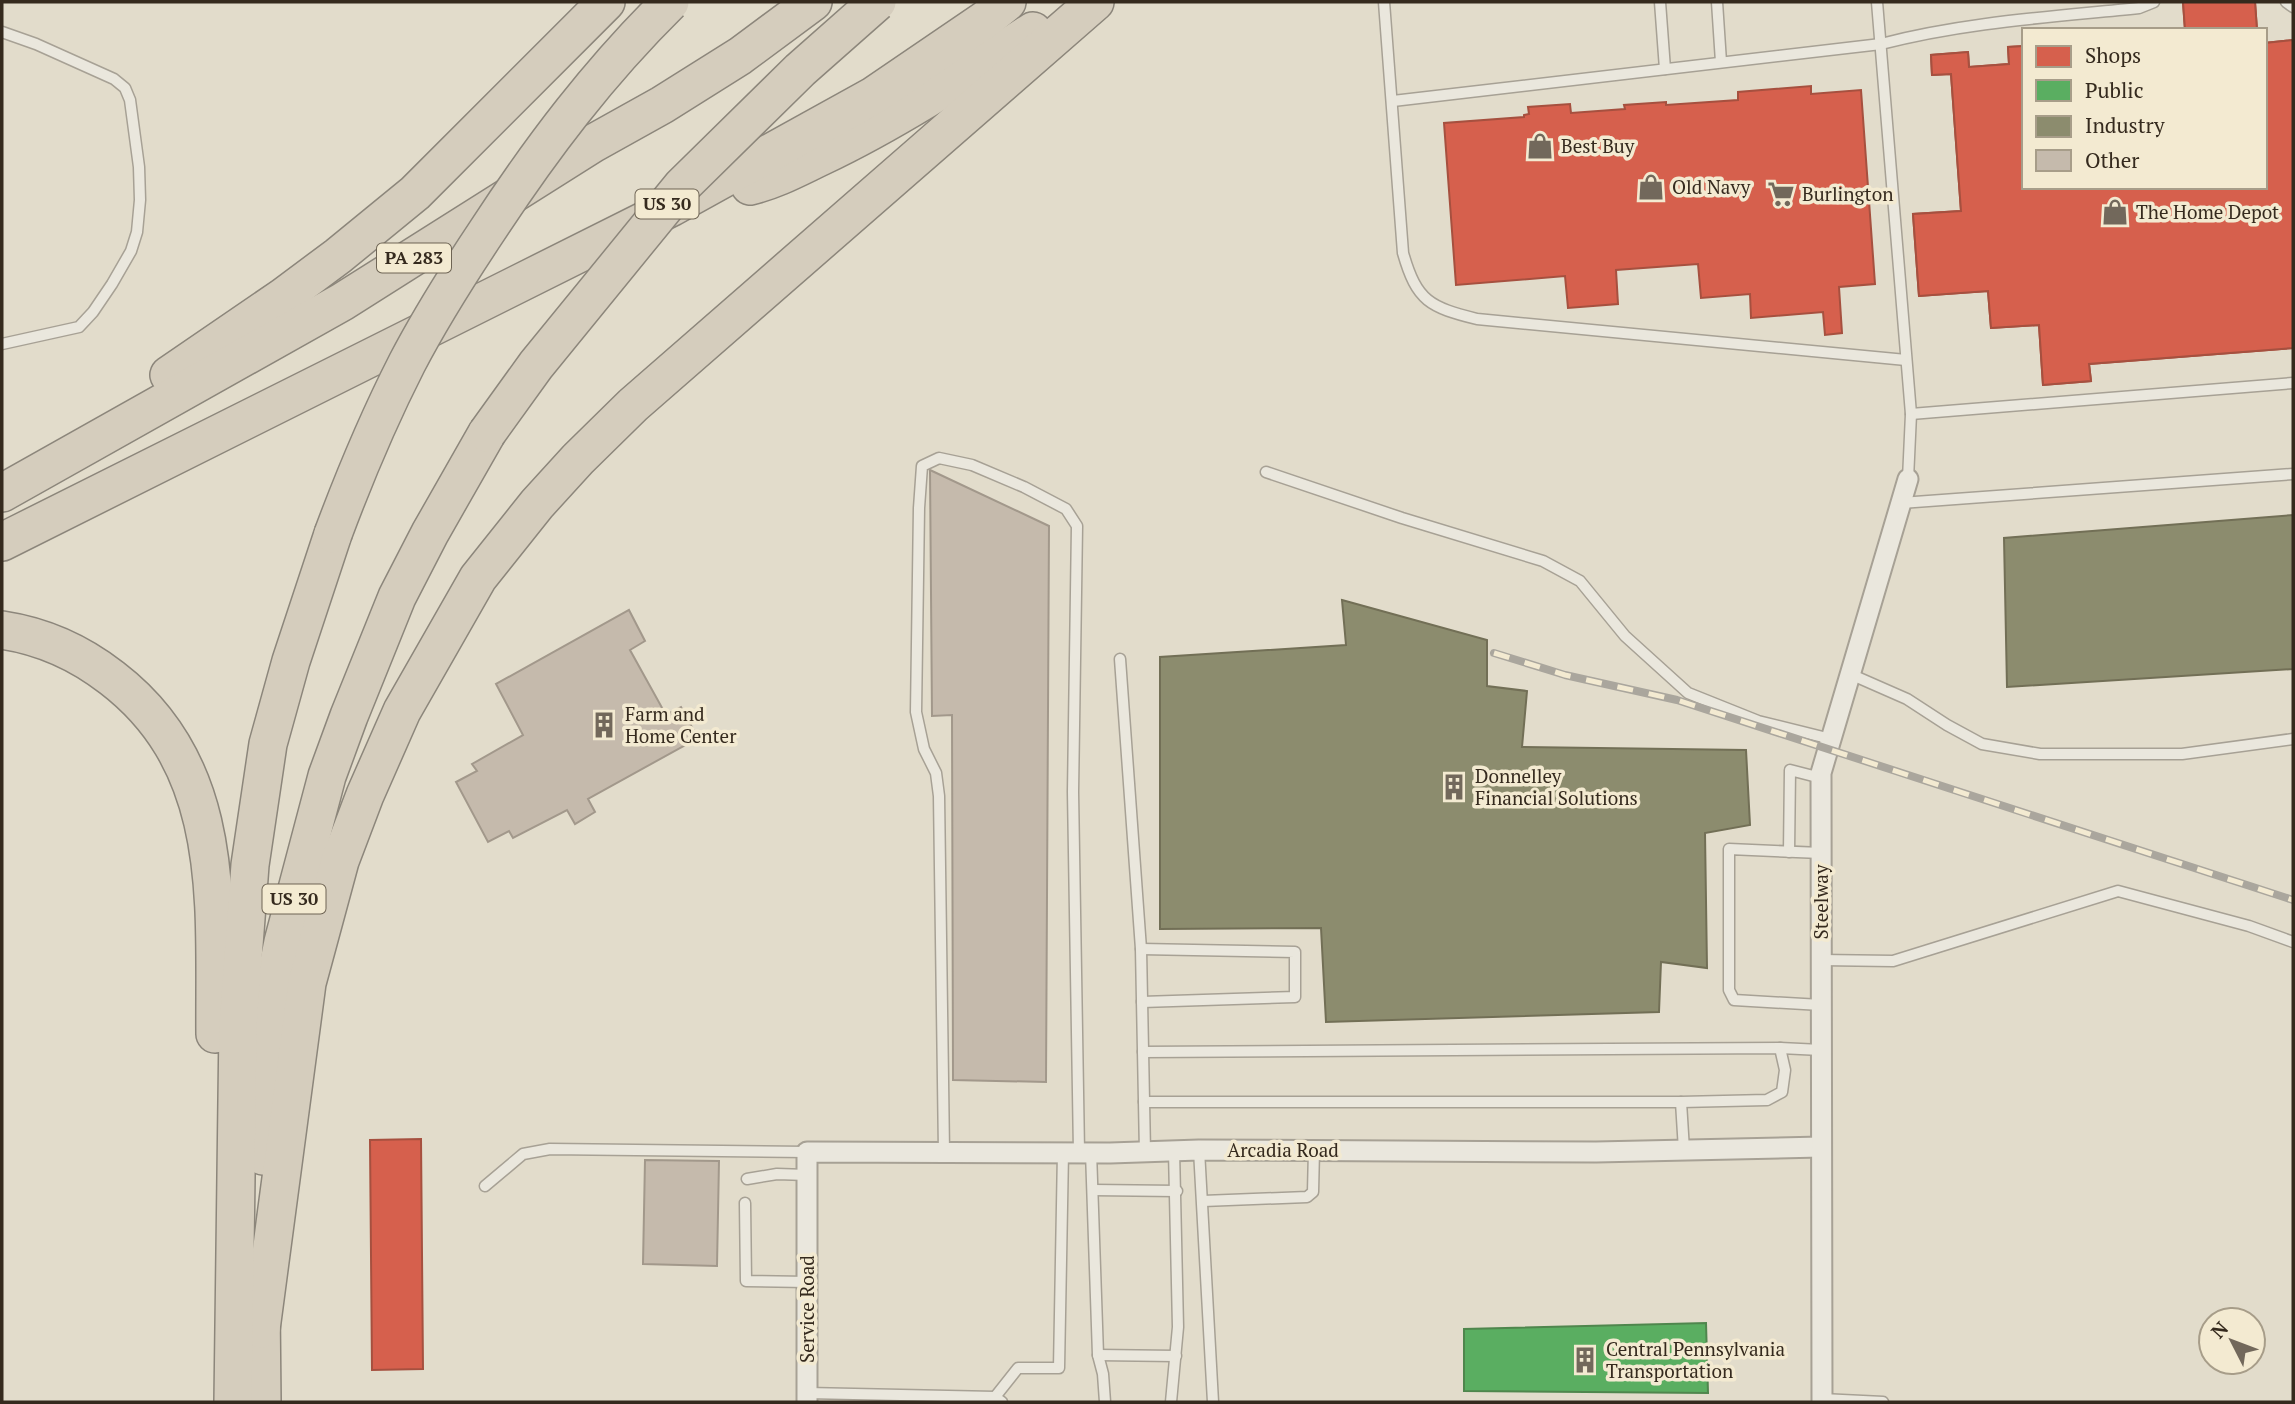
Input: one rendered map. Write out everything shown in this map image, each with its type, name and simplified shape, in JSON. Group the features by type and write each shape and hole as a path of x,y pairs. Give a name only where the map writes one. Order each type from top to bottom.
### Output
{"highway":[{"path":"2,491 338,256 415,193 606,2"},
{"name":"US 30","path":"262,1402 248,1318 238,1025 250,865 268,744 291,661 333,534 358,469 409,360 461,271 530,167 587,91 627,44 670,2"},
{"name":"PA 283","path":"2,491 342,302 583,149 695,84 813,2"},
{"name":"US 30","path":"233,1402 248,1318 262,1191 270,1006 282,942 327,776 397,597 487,433 536,365 682,186 800,70 877,2"},
{"path":"2,542 671,208 873,96 1007,2"},
{"path":"671,208 767,182 856,140 993,57 1075,2"},
{"path":"248,1318 307,983 340,861 401,711 478,578 537,503 633,405 1095,2"},
{"path":"2,630 24,633 66,649 97,666 127,689 158,722 182,759 197,799 209,849 214,894 216,1201 248,1318"}],"street":[{"name":"Steelway","path":"1822,1401 1821,778 1830,739 1908,479"},
{"name":"Arcadia Road","path":"807,1152 1596,1152 1821,1147"},
{"path":"807,1152 807,1175"},
{"name":"Service Road","path":"807,1175 807,1398"}],"lane":[{"path":"1384,2 1403,253 1410,280 1423,297 1445,311 1477,319 1906,360"},
{"path":"1660,2 1665,69"},
{"path":"1717,2 1721,62"},
{"name":"Steelway","path":"1877,2 1910,414 1908,479"},
{"path":"1393,101 1881,44 1922,33 1970,25 2139,8 2154,2"},
{"path":"2286,2 2293,7"},
{"path":"2,32 114,79 125,88 130,100 139,167 140,200 137,232 131,251 113,284 79,327 2,344"},
{"path":"1910,414 2293,383"},
{"path":"807,1398 999,1400 1018,1368 1059,1368 1077,1152 1073,792 1077,526 1066,509 1024,487 972,465 939,458 922,466 916,712 924,750 936,773 939,796 944,1152"},
{"path":"1266,472 1402,518 1543,561 1580,581 1625,636 1688,693 1758,720 1830,739"},
{"path":"1901,503 2293,474"},
{"path":"1119,659 1141,949 1145,1152"},
{"path":"1850,674 1907,699 1982,744 2040,754 2182,754 2293,738"},
{"path":"1790,852 1790,770 1821,778"},
{"path":"1821,853 1729,849 1729,990 1734,1000 1821,1005"},
{"path":"1821,960 1893,961 2118,891 2249,926 2293,942"},
{"path":"1141,949 1295,952 1295,998 1142,1002"},
{"path":"1143,1052 1780,1048 1821,1050"},
{"path":"1144,1102 1767,1100 1782,1092 1786,1070 1780,1048"},
{"path":"1681,1102 1684,1150"},
{"path":"485,1186 523,1154 550,1149 807,1152"},
{"path":"1171,1402 1176,1356 1177,1191 1174,1150"},
{"path":"1199,1150 1213,1402"},
{"path":"1203,1201 1307,1197 1313,1192 1314,1150"},
{"path":"1077,1152 1093,1190 1098,1355 1104,1374 1105,1402"},
{"path":"747,1179 777,1174 807,1175"},
{"path":"1093,1190 1177,1191"},
{"path":"745,1203 746,1281 807,1282"},
{"path":"1098,1355 1176,1356"},
{"path":"1822,1401 1883,1402"}],"building: Shops":[{"path":"2183,2 2255,2 2257,28 2185,28"},
{"path":"2183,2 2255,2 2257,28 2185,28"},
{"name":"The Home Depot","path":"2293,40 2293,348 2089,364 2091,381 2043,385 2039,325 1991,328 1988,291 1919,296 1913,214 1961,211 1951,74 1932,75 1931,55 1968,52 1969,67 2009,64 2008,47 2022,46 2022,189 2267,189 2267,43"},
{"name":"The Home Depot","path":"2293,40 2293,348 2089,364 2091,381 2043,385 2039,325 1991,328 1988,291 1919,296 1913,214 1961,211 1951,74 1932,75 1931,55 1968,52 1969,67 2009,64 2008,47 2022,46 2022,189 2267,189 2267,43"},
{"path":"1811,86 1811,94 1861,90 1875,284 1839,287 1842,333 1825,335 1823,312 1751,318 1750,294 1701,298 1698,264 1616,270 1618,304 1568,308 1565,276 1456,285 1444,123 1524,117 1529,114 1528,107 1570,104 1571,113 1625,109 1624,105 1738,100 1738,92"},
{"path":"421,1139 423,1369 372,1370 370,1140"}],"building: Public":[{"name":"Central Pennsylvania Transportation","path":"1706,1323 1708,1393 1464,1391 1464,1329"}],"building: Industry":[{"path":"2293,515 2293,669 2007,687 2004,538"},
{"name":"Donnelley Financial Solutions","path":"1342,600 1487,640 1487,686 1527,691 1522,747 1746,750 1750,825 1705,833 1707,968 1661,962 1659,1012 1326,1022 1321,928 1160,929 1160,657 1346,645"}],"building: Other":[{"path":"930,470 1049,526 1046,1082 953,1080 952,715 932,716"},
{"name":"Farm and Home Center","path":"629,610 645,641 630,650 666,715 681,707 698,738 588,799 595,812 575,824 567,810 513,838 509,831 488,842 456,782 477,771 472,764 523,735 496,684"},
{"path":"645,1160 719,1161 717,1266 643,1264"}],"railway":[{"path":"1494,653 1565,675 1677,700 2293,900"}],"place":[{"name":"Best Buy","path":"1540,146"},
{"name":"Old Navy","path":"1651,187"},
{"name":"Burlington","path":"1781,194"},
{"name":"The Home Depot","path":"2115,212"},
{"name":"Farm and Home Center","path":"604,725"},
{"name":"Donnelley Financial Solutions","path":"1454,787"},
{"name":"Central Pennsylvania Transportation","path":"1585,1360"}]}
